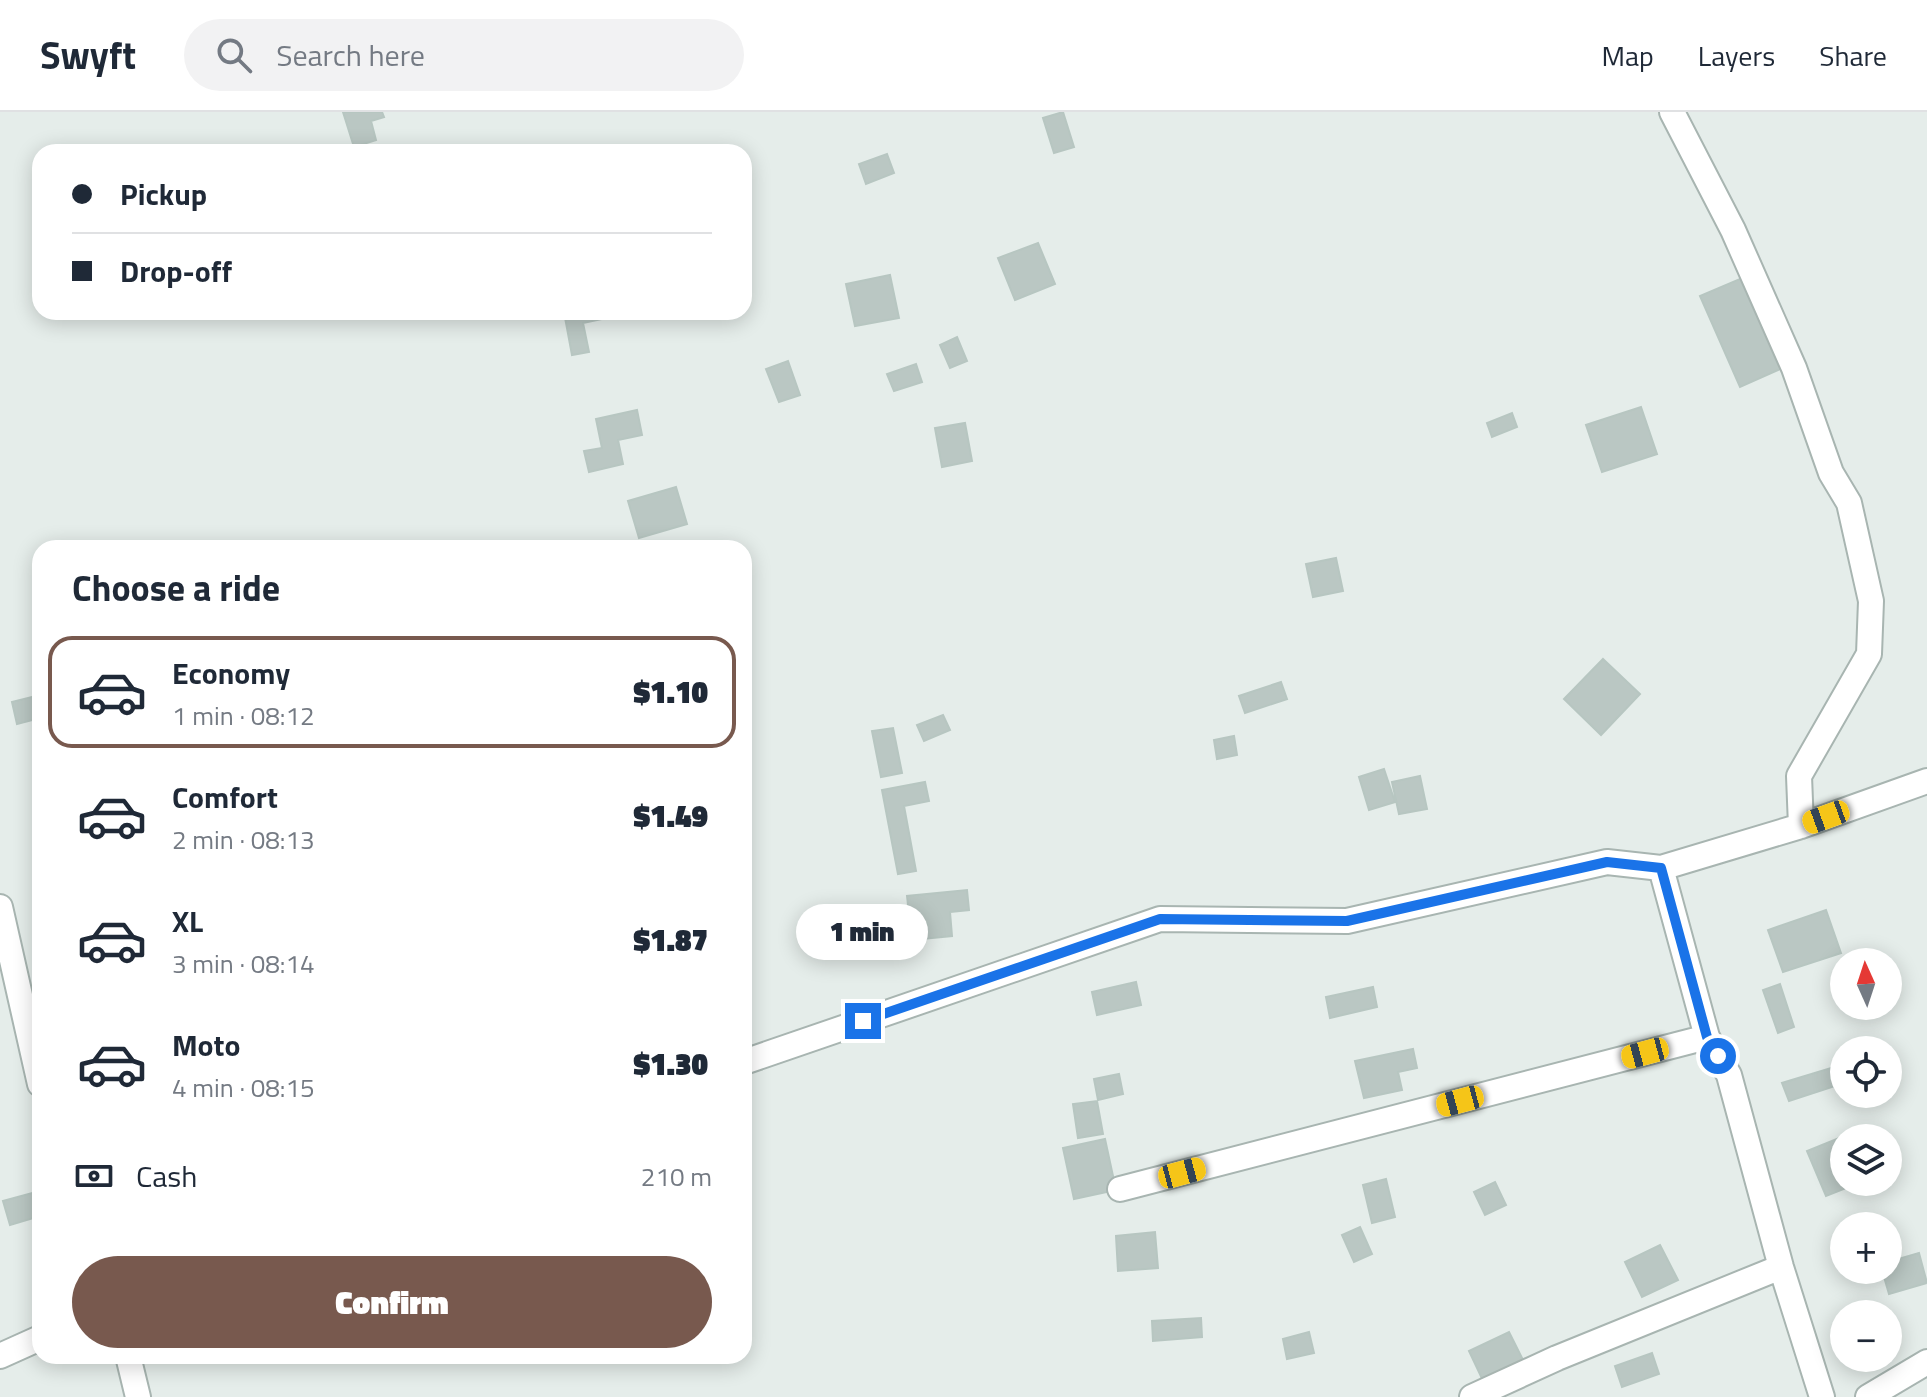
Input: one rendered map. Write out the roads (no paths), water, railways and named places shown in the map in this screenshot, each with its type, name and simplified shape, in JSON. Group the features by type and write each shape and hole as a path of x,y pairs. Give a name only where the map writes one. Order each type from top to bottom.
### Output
{"street":[{"path":"1672,112 1733,230 1794,368 1831,473 1849,503 1871,601 1869,654 1799,776 1801,826"},
{"path":"752,1059 1160,919 1347,921 1607,862 1661,868 1801,826 1927,781"},
{"path":"1661,868 1707,1037 1729,1075 1781,1267 1822,1397"},
{"path":"0,907 32,1049"},
{"path":"1120,1189 1707,1037"},
{"path":"1472,1397 1557,1358 1781,1267"},
{"path":"0,1356 32,1342"},
{"path":"1868,1397 1927,1362"},
{"path":"130,1364 138,1397"}]}
